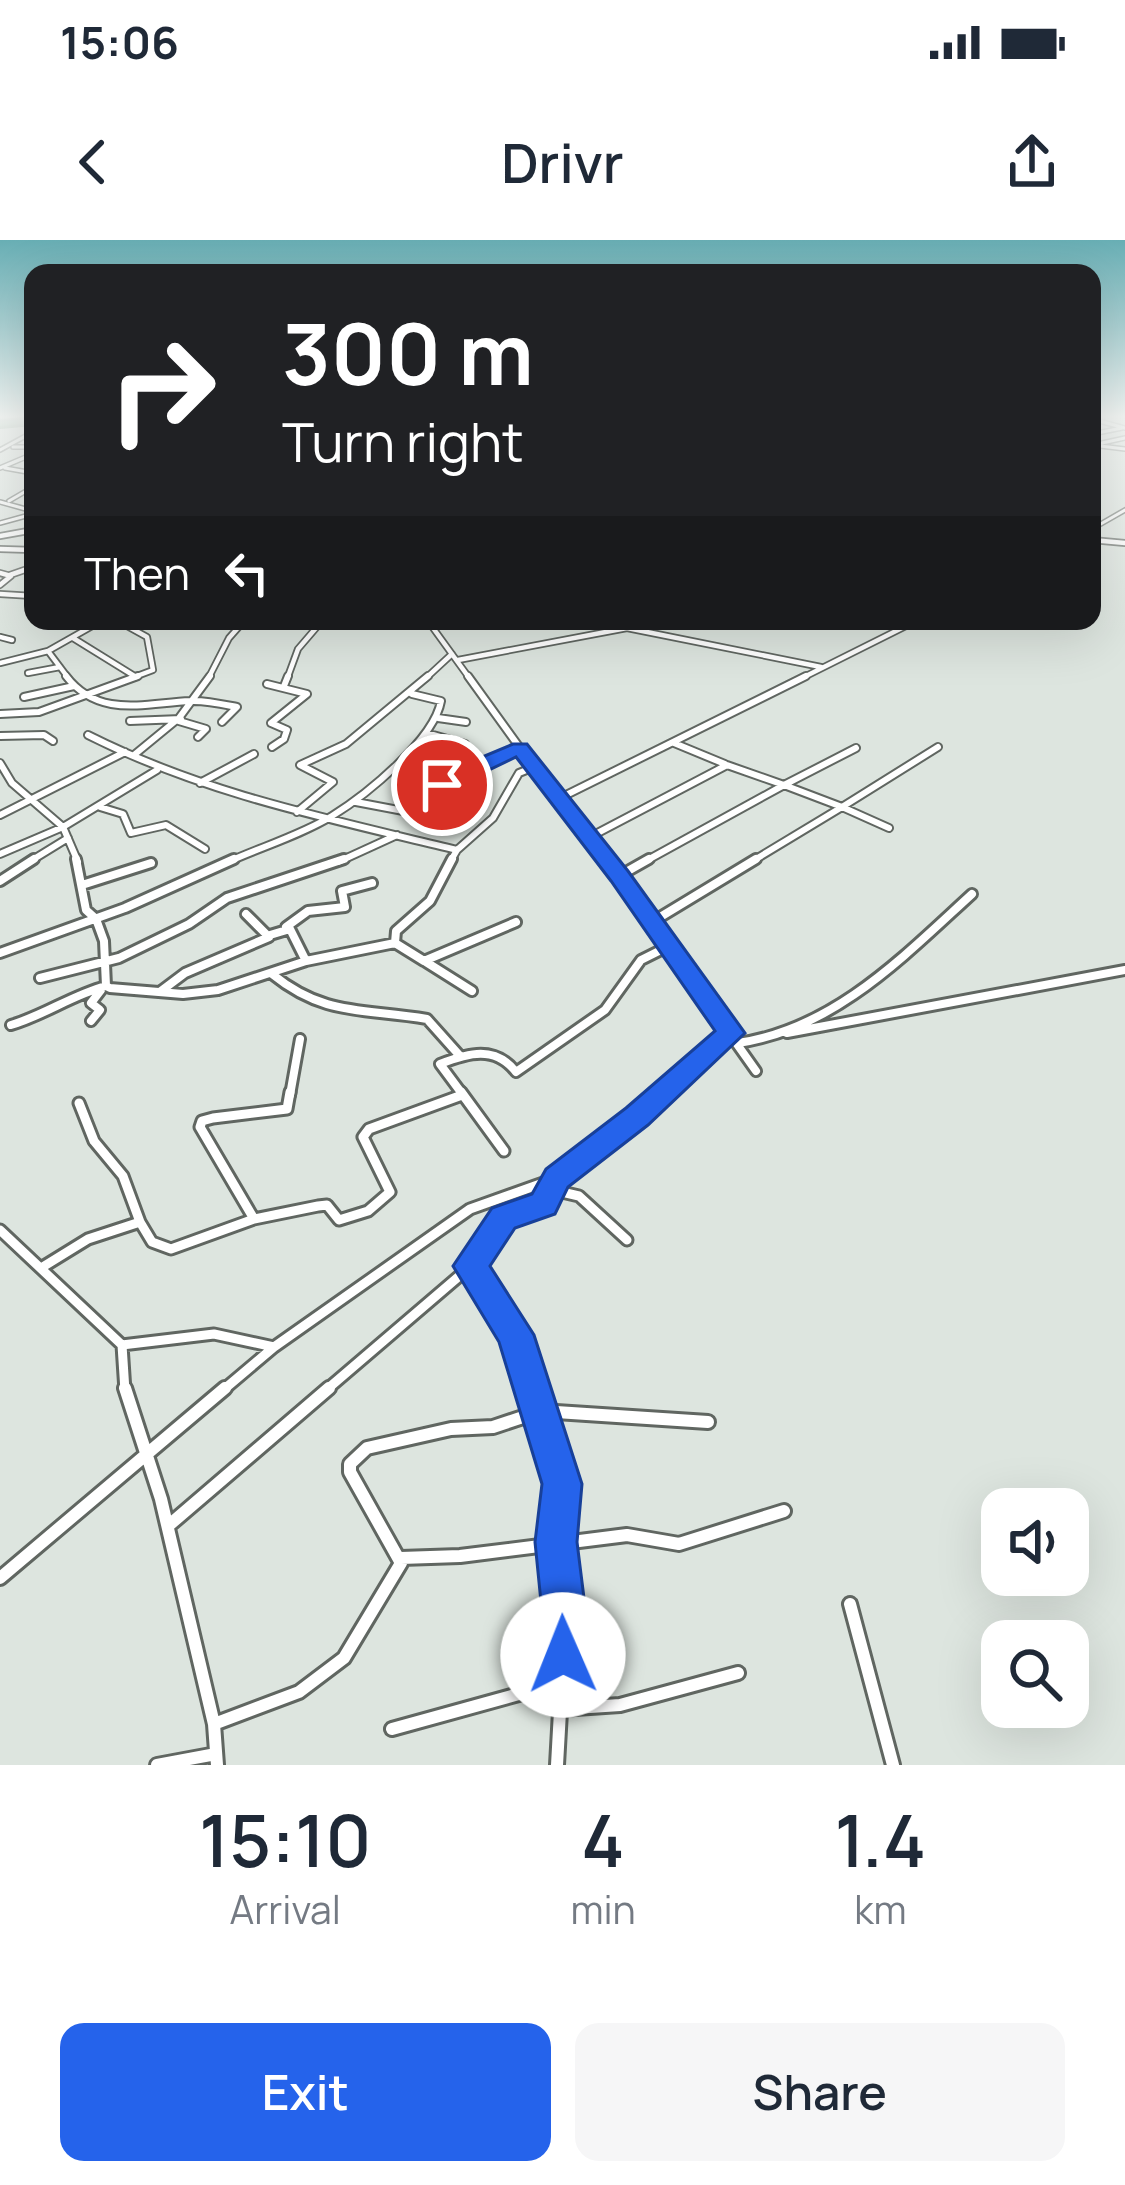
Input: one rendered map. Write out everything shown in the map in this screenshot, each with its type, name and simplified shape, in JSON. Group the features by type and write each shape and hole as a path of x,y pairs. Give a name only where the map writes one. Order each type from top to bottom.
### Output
{"street":[{"path":"0,498 24,491"},
{"path":"9,501 15,495"},
{"path":"0,498 24,508"},
{"path":"0,573 24,571"},
{"path":"0,590 10,575"},
{"path":"0,663 48,651 85,630"},
{"path":"0,714 39,712 153,670 147,637 134,630"},
{"path":"0,815 129,754 180,720 214,668 222,643 235,630"},
{"path":"284,686 298,649 314,630"},
{"path":"435,630 619,876 756,1071"},
{"path":"296,813 333,782 300,765 346,744 455,657 615,630"},
{"path":"637,630 823,668"},
{"path":"560,798 898,630"},
{"path":"0,637 12,640"},
{"path":"71,638 137,677"},
{"path":"48,651 74,686 123,709 195,700 237,707 222,722"},
{"path":"28,673 61,666"},
{"path":"267,684 307,694 271,723 285,728 287,734 272,747"},
{"path":"24,697 74,686"},
{"path":"0,953 96,919 332,817 411,751 439,718 441,701 412,694"},
{"path":"439,718 466,722"},
{"path":"130,721 180,720 206,729 198,737"},
{"path":"426,733 465,744"},
{"path":"0,736 44,735 52,741"},
{"path":"88,735 158,770 199,784 296,813 332,817 457,850"},
{"path":"674,743 890,828"},
{"path":"652,922 938,747"},
{"path":"411,751 483,765 520,748"},
{"path":"619,876 856,748"},
{"path":"199,784 254,754"},
{"path":"0,763 12,783 63,827 68,838 86,910 96,919 107,960 104,987 91,1003 100,1010 92,1021"},
{"path":"354,802 414,813 462,763"},
{"path":"587,838 727,765"},
{"path":"395,943 396,931 430,901 457,850 493,818 519,773 534,767"},
{"path":"0,854 63,827 158,770"},
{"path":"0,788 12,783"},
{"path":"98,807 123,814 131,833 166,825 205,849"},
{"path":"40,978 107,960 189,924 226,898 330,866 397,835"},
{"path":"0,881 68,838"},
{"path":"82,885 151,862"},
{"path":"160,992 194,968 237,954 270,936 302,913 345,907 342,891 347,886 372,883"},
{"path":"788,1034 849,997 972,894"},
{"path":"245,914 270,936"},
{"path":"424,961 516,922"},
{"path":"286,927 306,961"},
{"path":"10,1025 38,1017 75,994 104,987 218,990 306,961 395,943 472,991"},
{"path":"504,1151 440,1064 488,1051 501,1055 516,1072 605,1010 641,960 669,946"},
{"path":"166,1527 470,1266 503,1218 543,1204 555,1184 734,1038 764,1043 788,1034 1125,970"},
{"path":"271,973 297,996 320,1008 427,1018 460,1056"},
{"path":"254,1219 200,1127 202,1121 214,1118 287,1109 300,1039"},
{"path":"79,1103 94,1141 123,1176 152,1242 171,1249 254,1219 327,1205 339,1220 353,1218 384,1201 390,1192 366,1146 369,1129 462,1094"},
{"path":"0,1578 274,1347 470,1209 555,1184 579,1196 627,1240"},
{"path":"40,1268 92,1233 140,1222"},
{"path":"0,1230 122,1345 125,1396 147,1455 214,1724 216,1760 157,1765"},
{"path":"470,1266 515,1335 562,1484 556,1542 565,1622 557,1765"},
{"path":"122,1345 214,1334 274,1347"},
{"path":"401,1558 350,1472 356,1455 367,1448 451,1429 494,1427 541,1411 708,1422"},
{"path":"401,1558 460,1556 627,1535 679,1544 784,1511"},
{"path":"214,1724 299,1692 344,1658 401,1558"},
{"path":"850,1604 893,1765"},
{"path":"560,1709 620,1705 739,1673"},
{"path":"392,1729 526,1692 561,1688"}],"route":[{"path":"442,785 462,763 483,765 520,748 731,1033 557,1178 543,1204 503,1218 470,1266 515,1335 562,1484 556,1542 565,1622 563,1655"}]}
